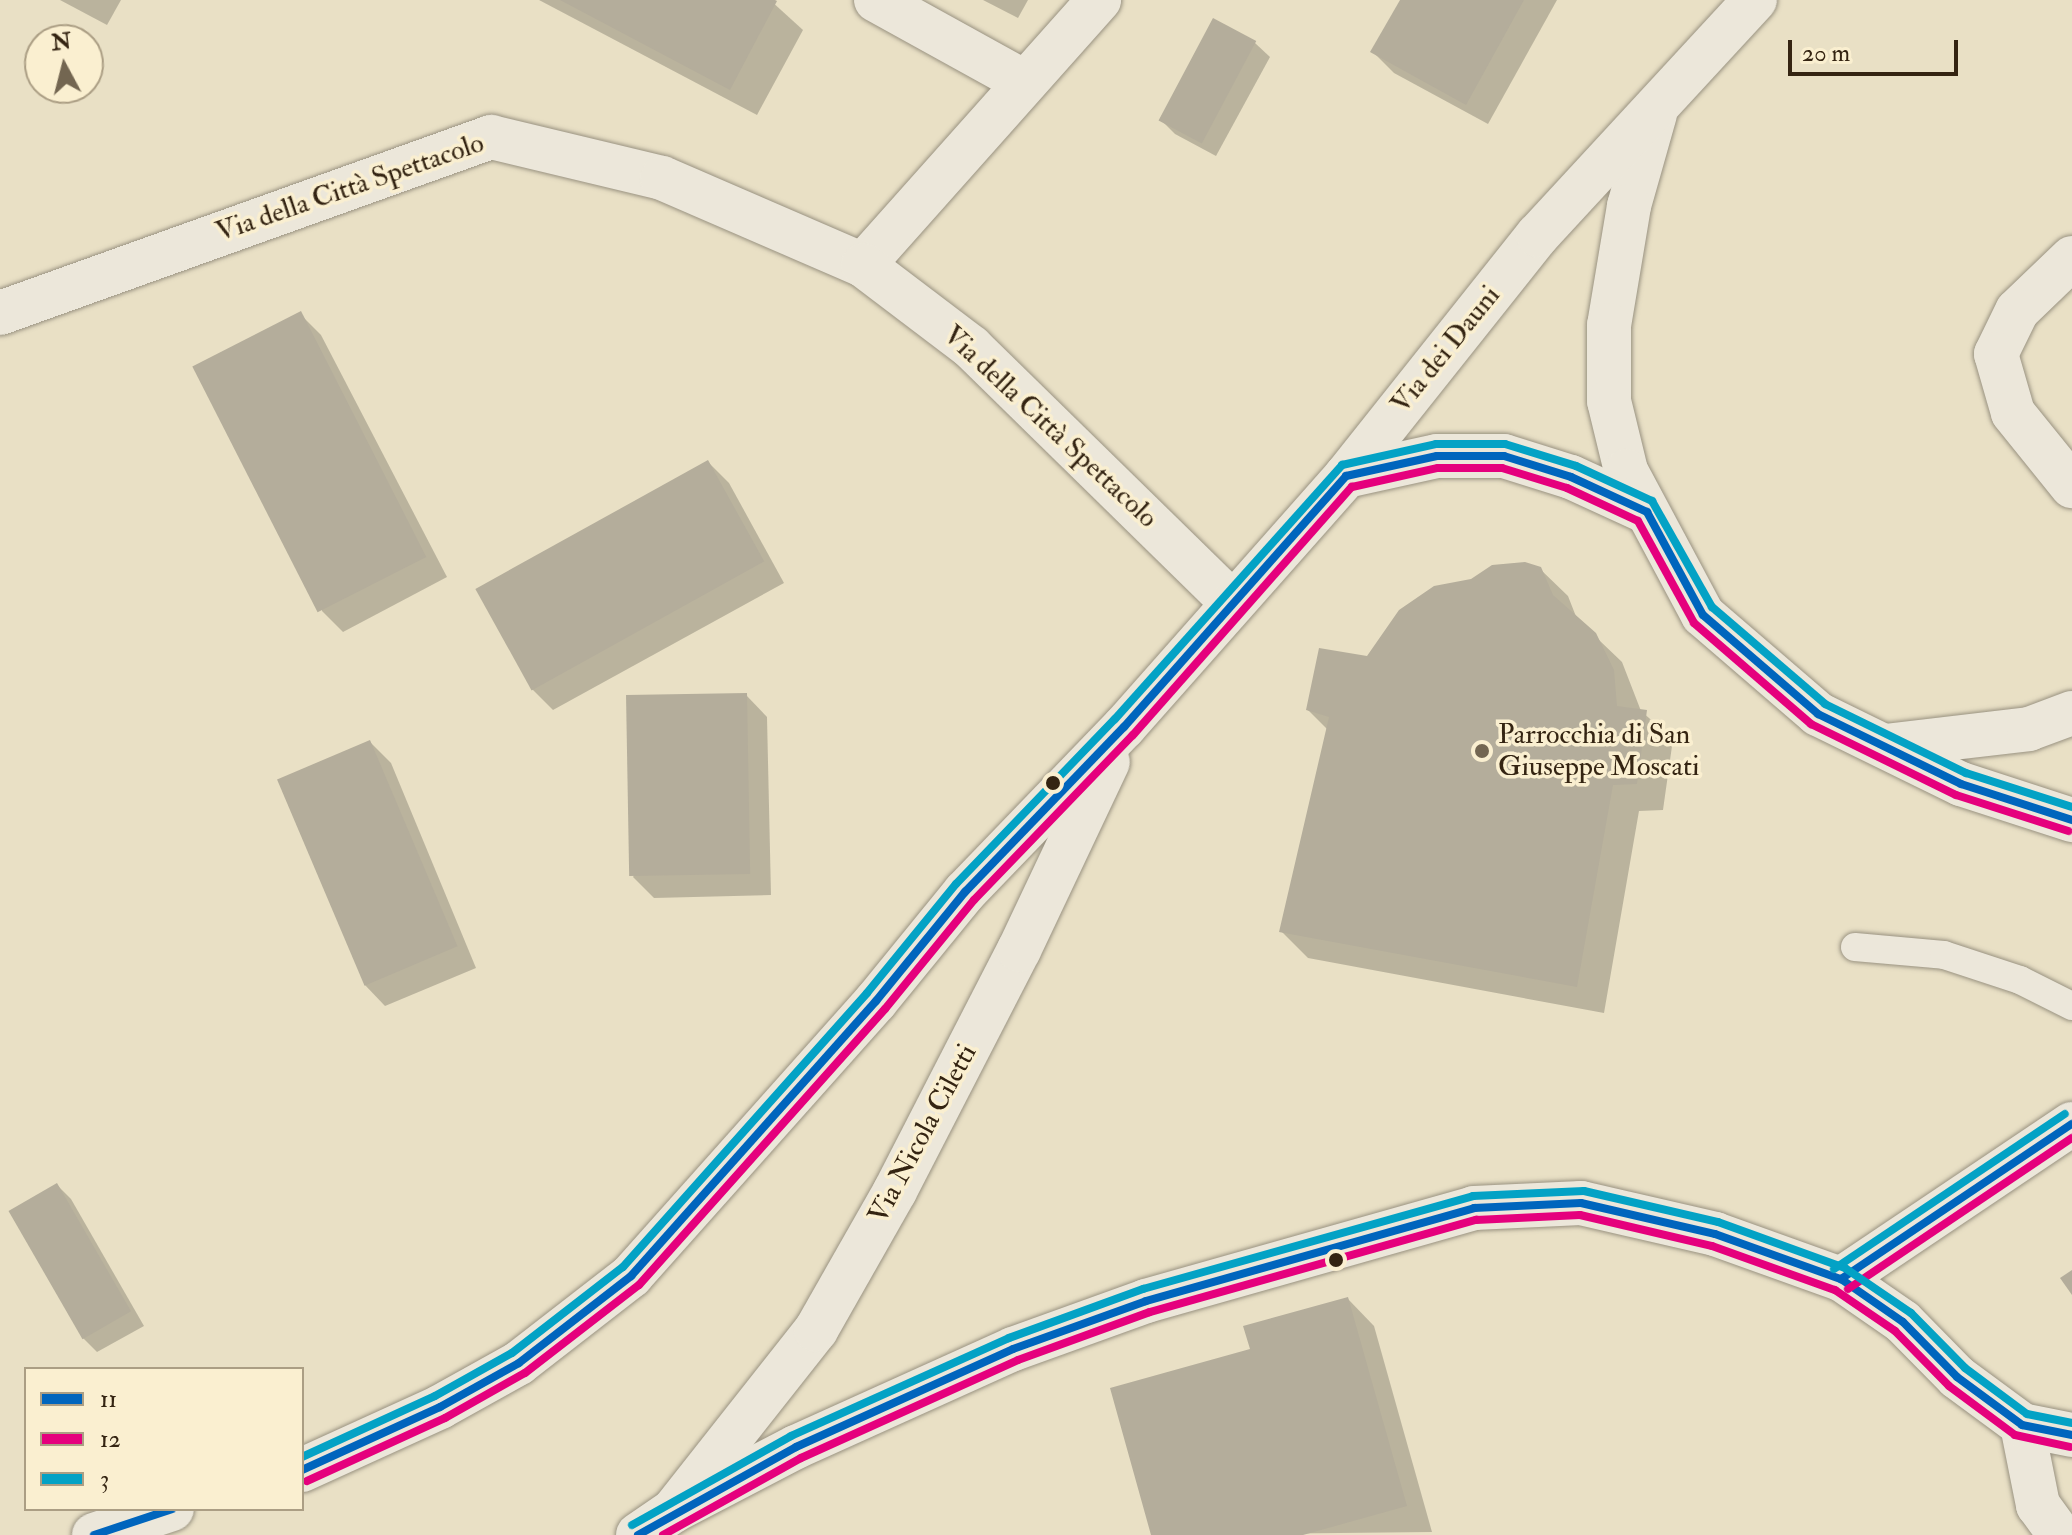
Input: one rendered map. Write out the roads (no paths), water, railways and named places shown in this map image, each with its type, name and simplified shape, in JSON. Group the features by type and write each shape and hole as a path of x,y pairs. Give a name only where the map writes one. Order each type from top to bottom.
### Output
{"street":[{"path":"876,0 1023,81"},
{"path":"863,265 1023,81 1099,0"},
{"name":"Via dei Dauni","path":"304,1469 440,1407 519,1363 631,1276 876,1001 965,892 1124,727 1231,602 1346,476 1538,235 1655,114 1755,0"},
{"path":"1655,114 1629,206 1609,325 1609,401 1626,471 1703,615 1818,714 1961,784 2072,820"},
{"name":"Via della Città Spettacolo","path":"0,313 491,137 662,178 863,265 971,347 1231,602"},
{"path":"2072,258 2017,311 1996,354 2013,413 2072,486"},
{"path":"1346,476 1437,456 1504,456 1571,477 1647,512"},
{"path":"1885,746 2029,729 2072,713"},
{"name":"Via Nicola Ciletti","path":"655,1523 816,1330 895,1191 1019,950 1124,727"},
{"path":"1841,1279 2072,1124"},
{"name":"Via Nicola Ciletti","path":"655,1523 796,1447 1013,1349 1146,1301 1474,1208 1581,1203 1715,1234 1841,1279 1903,1322 1957,1377 2022,1425"},
{"path":"2060,1535 2038,1505 2022,1425 2072,1435"},
{"path":"94,1535 166,1511"}],"lane":[{"path":"1855,947 1944,955 2020,980 2072,1006"}],"place":[{"name":"Parrocchia di San Giuseppe Moscati","path":"1482,751"}]}
